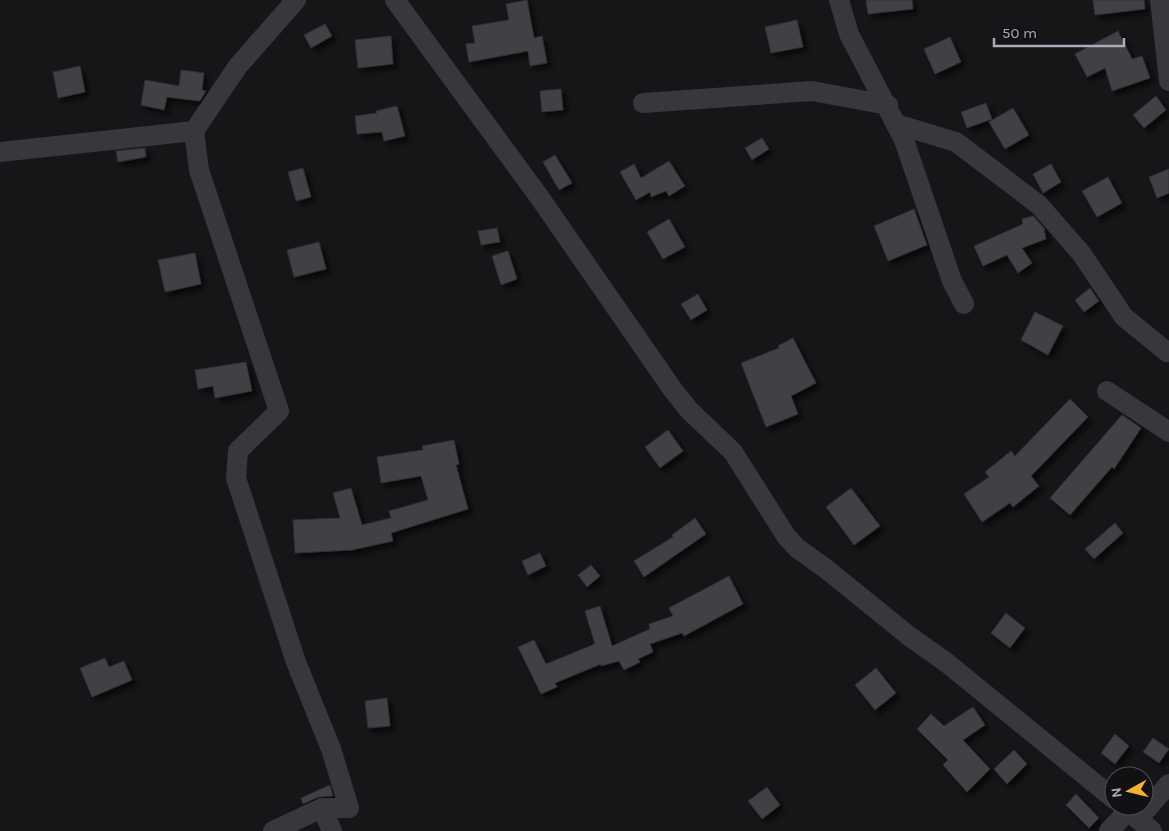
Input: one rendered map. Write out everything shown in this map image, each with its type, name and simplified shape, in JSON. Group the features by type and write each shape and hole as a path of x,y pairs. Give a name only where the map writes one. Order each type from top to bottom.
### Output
{"street":[{"path":"273,831 322,808 349,808 331,749 296,662 236,478 238,451 279,411 199,170 194,131 238,66 296,0"},
{"path":"396,0 540,198 673,390 689,410 733,452 786,536 797,548 825,568 908,636 946,663 1104,791"},
{"path":"839,0 849,34 888,105 896,124 952,281 964,304"},
{"path":"1160,0 1169,81"},
{"path":"643,103 812,91 888,105"},
{"path":"896,124 956,142 1039,205 1081,253 1124,317 1166,352 1169,351"},
{"path":"0,152 194,131"},
{"path":"1107,391 1169,432"},
{"path":"1154,795 1169,784"},
{"path":"322,808 332,831"},
{"path":"1109,831 1127,816"}],"building":[{"path":"527,0 534,38 542,36 547,63 530,66 528,51 469,62 466,44 475,43 472,26 509,20 506,4"},
{"path":"866,0 912,0 913,9 868,14"},
{"path":"1093,0 1144,0 1145,9 1095,15"},
{"path":"797,20 803,47 771,53 765,27"},
{"path":"325,24 332,36 311,48 304,35"},
{"path":"1118,31 1132,59 1142,56 1150,78 1112,91 1105,68 1087,77 1075,54"},
{"path":"391,36 393,64 358,68 355,40"},
{"path":"950,37 961,62 935,74 924,49"},
{"path":"80,66 85,92 58,98 53,72"},
{"path":"181,70 204,73 202,90 206,91 200,101 167,97 164,110 141,105 145,80 179,86"},
{"path":"561,89 563,110 542,112 540,91"},
{"path":"1156,96 1166,110 1144,128 1133,115"},
{"path":"986,103 992,119 967,128 961,112"},
{"path":"397,106 405,136 384,141 382,132 357,134 355,116 377,113 376,111"},
{"path":"1013,108 1029,135 1005,149 989,122"},
{"path":"762,138 769,149 752,160 745,148"},
{"path":"145,148 146,157 118,162 116,151"},
{"path":"555,155 572,183 559,190 543,162"},
{"path":"669,161 685,186 669,196 666,191 651,197 650,192 636,200 620,172 634,164 641,178"},
{"path":"1051,164 1061,182 1043,193 1033,174"},
{"path":"303,168 311,197 296,201 288,172"},
{"path":"1169,169 1169,193 1157,198 1149,177"},
{"path":"1108,177 1122,203 1097,217 1082,191"},
{"path":"914,209 927,245 888,261 874,226"},
{"path":"1033,216 1044,228 1046,239 1022,248 1032,263 1018,273 1007,255 983,266 974,246 1023,224 1022,219"},
{"path":"669,219 685,247 663,259 647,232"},
{"path":"497,228 500,242 481,245 478,231"},
{"path":"319,242 326,269 294,277 287,250"},
{"path":"508,251 517,279 501,285 492,256"},
{"path":"195,253 201,284 165,292 158,260"},
{"path":"1090,288 1099,301 1084,312 1075,300"},
{"path":"698,294 707,310 691,320 681,304"},
{"path":"1035,312 1063,326 1048,355 1021,340"},
{"path":"793,338 816,383 791,396 798,414 766,427 741,363 779,348 778,346"},
{"path":"246,362 252,391 215,398 213,386 198,389 195,370"},
{"path":"1070,399 1088,417 1031,476 1039,486 1013,507 1010,503 982,522 964,494 989,477 985,472 1011,451 1015,456"},
{"path":"1122,415 1141,428 1114,469 1112,467 1070,515 1050,498"},
{"path":"668,430 683,451 660,468 645,447"},
{"path":"454,440 459,464 456,465 468,509 391,533 393,541 352,550 295,553 293,520 340,518 333,493 351,488 362,525 391,518 389,511 428,500 421,476 381,483 377,457 423,450 422,446"},
{"path":"851,488 880,526 854,545 826,507"},
{"path":"695,518 706,534 644,577 634,561 673,537 672,535"},
{"path":"1115,523 1123,533 1094,559 1085,549"},
{"path":"540,553 546,566 528,575 522,561"},
{"path":"591,565 600,576 587,587 578,575"},
{"path":"729,576 743,604 684,636 682,633 650,644 653,652 638,659 640,662 624,670 619,661 601,666 601,664 555,683 557,687 541,694 518,647 534,640 546,664 595,644 585,611 600,606 612,646 650,629 649,624 673,616 669,608"},
{"path":"1006,613 1025,628 1010,648 991,633"},
{"path":"105,658 109,667 124,661 132,680 92,697 80,668"},
{"path":"876,668 896,693 875,710 855,685"},
{"path":"387,698 390,726 368,728 365,701"},
{"path":"973,707 985,725 963,740 990,769 967,792 943,765 948,760 917,729 931,714 944,726"},
{"path":"1115,734 1129,746 1115,764 1101,753"},
{"path":"1153,738 1169,749 1159,763 1143,752"},
{"path":"1014,750 1027,764 1007,784 994,769"},
{"path":"330,785 333,796 318,797 303,804 301,798"},
{"path":"767,787 780,805 762,819 748,801"},
{"path":"1076,794 1099,818 1089,828 1066,805"}]}
